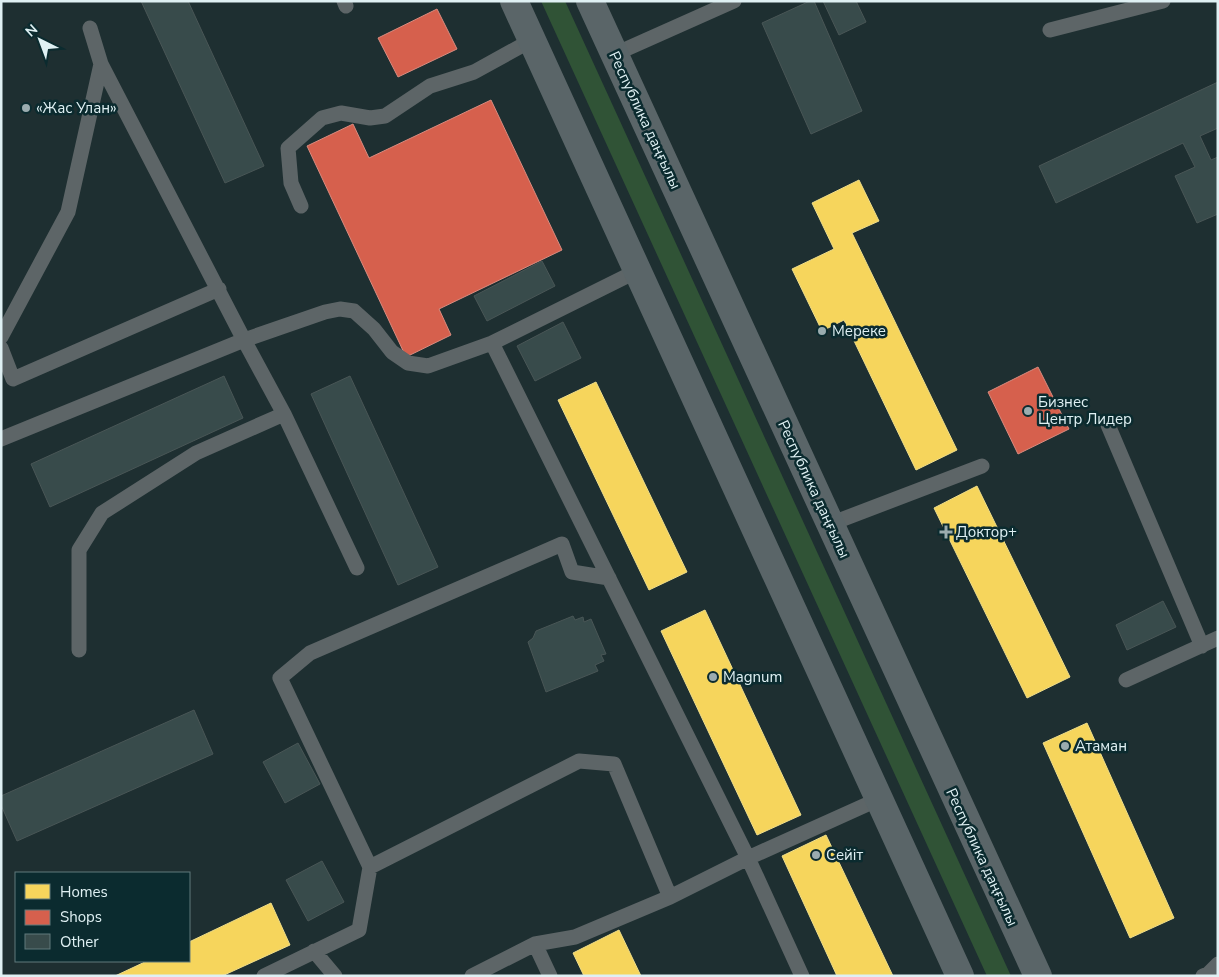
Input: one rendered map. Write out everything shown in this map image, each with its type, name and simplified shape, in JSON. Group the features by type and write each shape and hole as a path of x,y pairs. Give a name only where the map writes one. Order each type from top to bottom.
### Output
{"main road":[{"path":"514,1 960,976"},
{"name":"Республика даңғылы","path":"590,1 1038,976"}],"lane":[{"path":"614,54 734,1"},
{"path":"1050,30 1164,1"},
{"path":"90,28 101,64 284,414 357,568"},
{"path":"301,206 291,183 288,148 322,118 341,114 370,118 385,116 430,86 474,72 532,40"},
{"path":"1,337 68,212 101,64"},
{"path":"1,440 244,340 325,312 340,309 354,311 374,329 392,352 408,363 428,366 492,343 637,271"},
{"path":"1,348 13,378 218,289"},
{"path":"492,343 748,858 802,976"},
{"path":"79,650 79,550 102,513 196,453 284,414"},
{"path":"1108,425 1202,646"},
{"path":"830,524 982,466"},
{"path":"264,976 359,930 370,867 280,678 310,653 562,544 572,572 609,578"},
{"path":"1126,680 1218,638"},
{"path":"370,867 579,761 614,764 670,897"},
{"path":"472,976 535,944 575,937 670,897 748,858 879,799"},
{"path":"535,944 550,976"},
{"path":"314,951 335,976"},
{"path":"1203,976 1208,974 1218,964"}],"green space":[{"path":"541,1 565,1 1011,976 987,976"}],"building: Homes":[{"path":"859,180 879,221 852,233 957,450 916,470 844,320 822,331 792,269 834,249 812,203"},
{"path":"596,382 687,572 649,590 558,400"},
{"path":"977,486 1070,677 1027,698 934,508"},
{"path":"705,610 801,815 757,835 661,631"},
{"path":"1087,723 1174,918 1130,938 1043,743"},
{"path":"826,835 893,976 837,976 782,856"},
{"path":"271,903 290,945 222,976 115,976 145,962 190,962 190,942"},
{"path":"619,930 641,976 584,976 573,953"}],"building: Shops":[{"path":"437,9 457,49 398,77 378,38"},
{"path":"491,100 562,250 439,309 451,335 406,357 307,146 353,124 369,158"},
{"name":"Бизнес Центр Лидер","path":"1038,367 1069,429 1018,454 988,392"}],"building: Other":[{"path":"141,1 188,1 264,166 225,183"},
{"path":"810,1 814,1 862,111 811,134 762,23"},
{"path":"823,1 856,1 866,22 839,35"},
{"path":"1218,82 1218,128 1200,136 1211,160 1218,157 1218,214 1197,223 1175,176 1195,167 1183,143 1056,203 1039,166"},
{"path":"542,261 555,286 487,321 474,296"},
{"path":"563,322 581,358 535,381 517,346"},
{"path":"224,376 243,418 50,507 31,464"},
{"path":"350,376 438,567 398,585 311,394"},
{"path":"1163,601 1176,627 1127,650 1116,625"},
{"path":"573,616 575,620 583,617 584,622 591,619 606,654 601,655 604,661 595,665 598,671 546,692 528,642 533,638 536,631"},
{"path":"194,710 213,754 17,841 1,805 1,796"},
{"path":"298,743 320,784 285,803 263,762"},
{"path":"322,861 344,902 308,921 286,880"}],"place":[{"name":"«Жас Улан»","path":"26,108"},
{"name":"Мереке","path":"822,331"},
{"name":"Бизнес Центр Лидер","path":"1028,411"},
{"name":"Доктор+","path":"946,532"},
{"name":"Magnum","path":"713,677"},
{"name":"Атаман","path":"1065,746"},
{"name":"Сейіт","path":"816,855"}]}
